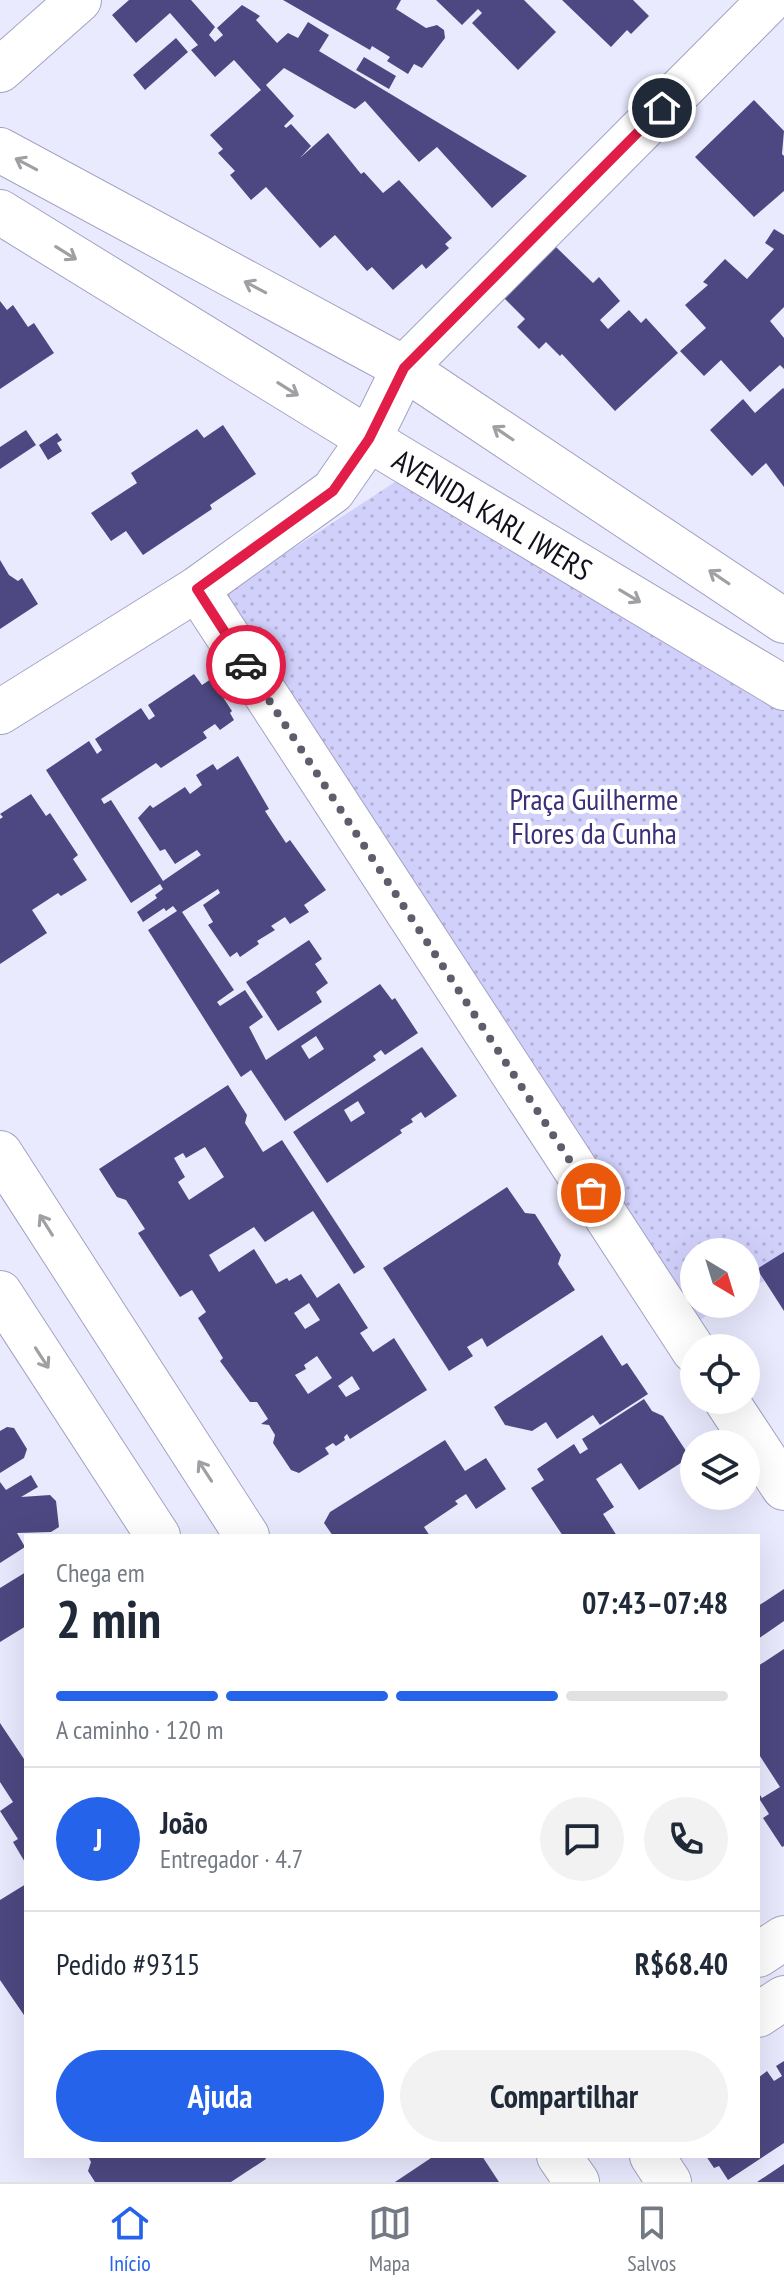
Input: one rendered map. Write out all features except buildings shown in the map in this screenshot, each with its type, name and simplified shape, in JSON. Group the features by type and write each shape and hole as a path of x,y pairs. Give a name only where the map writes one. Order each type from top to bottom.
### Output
{"street":[{"path":"0,70 79,0"},
{"path":"0,712 197,589 333,491 369,439 404,368 770,0"},
{"path":"0,150 404,368 784,621"},
{"name":"AVENIDA KARL IWERS","path":"0,212 369,439 774,667"},
{"path":"197,589 683,1334"},
{"path":"0,1153 246,1534"},
{"path":"0,1293 157,1534"},
{"path":"735,1414 784,1488"},
{"path":"760,1954 784,1938"},
{"path":"760,2014 784,1998"},
{"path":"560,2158 577,2182"},
{"path":"653,2158 669,2182"}],"green space":[{"name":"Praça Guilherme Flores da Cunha","path":"401,478 784,707 784,1269 760,1284 760,1238 680,1238 680,1294 221,596"}],"way so far":[{"path":"246,665 591,1193"}],"route":[{"path":"246,665 197,589 333,491 352,468 369,439 404,368 662,108"}]}
